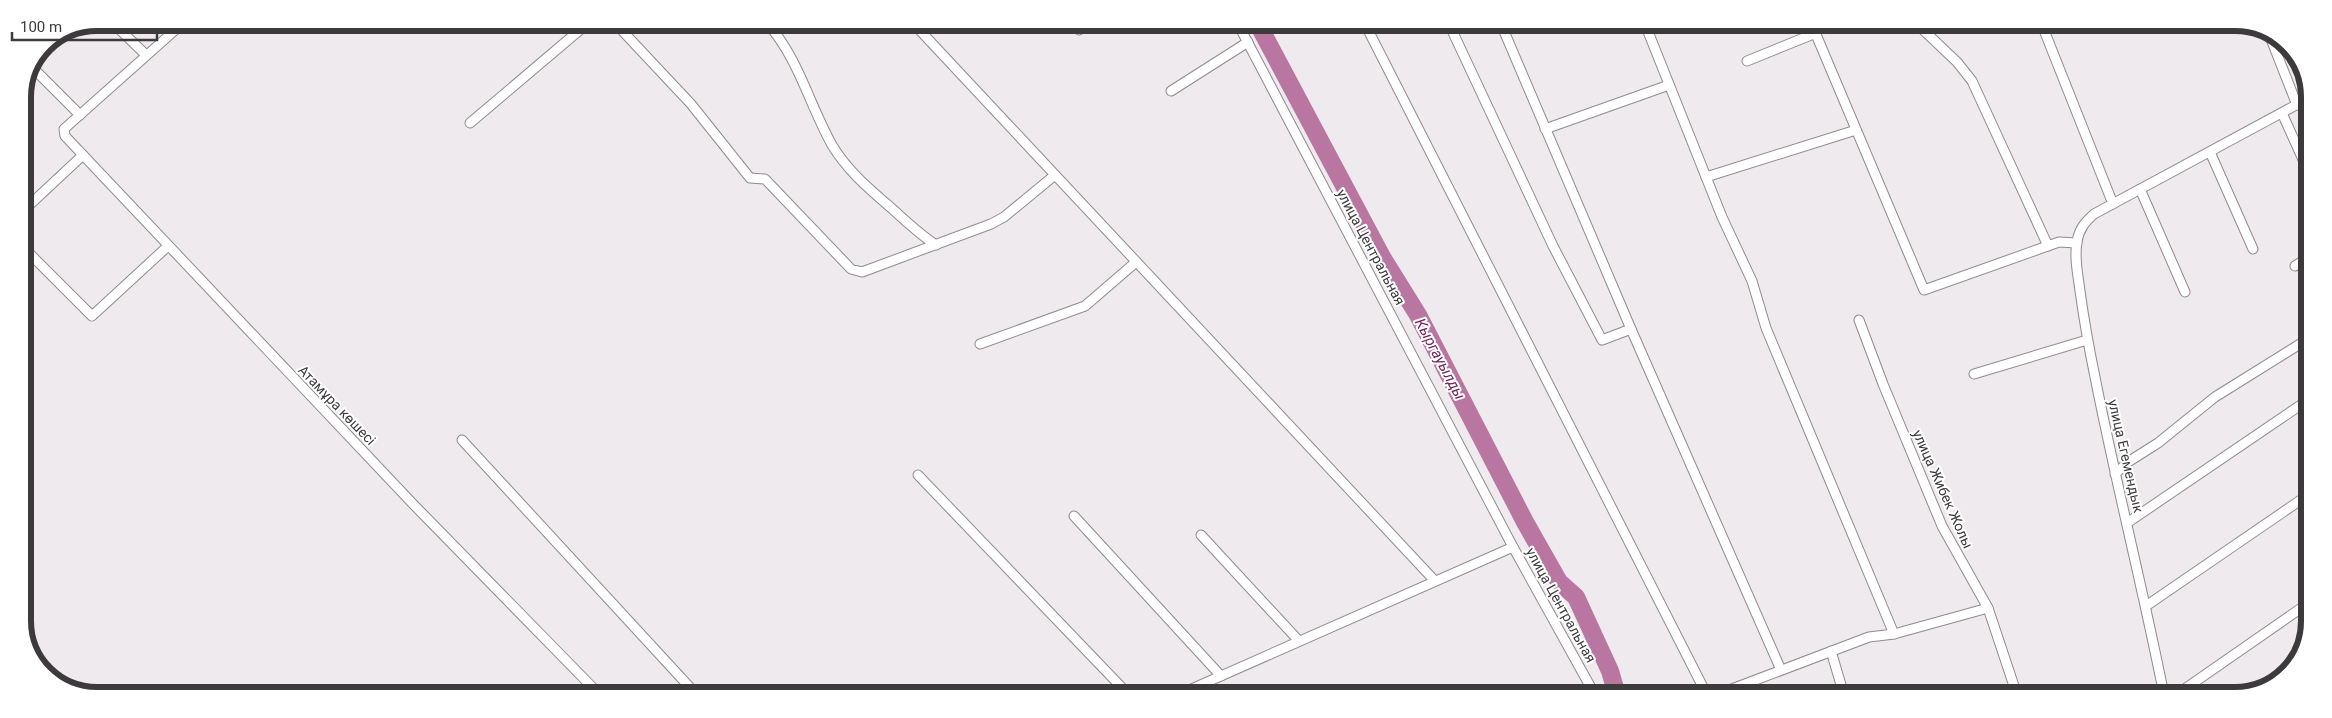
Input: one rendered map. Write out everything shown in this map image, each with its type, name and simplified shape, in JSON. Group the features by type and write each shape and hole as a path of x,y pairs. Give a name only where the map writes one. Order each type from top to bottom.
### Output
{"street":[{"path":"122,31 146,55"},
{"path":"36,71 80,115 174,31"},
{"path":"470,123 579,31"},
{"path":"622,31 690,104 750,178 765,179 851,269 862,272 936,245 1004,217 1055,175"},
{"path":"772,31 786,51 833,146 850,169 864,187 919,234 936,245"},
{"path":"920,31 1435,581"},
{"name":"улица Центральная","path":"1242,31 1513,547 1591,687"},
{"path":"1369,31 1703,687"},
{"path":"1452,31 1553,246 1602,340 1630,329"},
{"path":"1503,31 1630,329 1781,670"},
{"path":"1648,31 1706,177 1752,281 1766,328 1894,634"},
{"path":"1747,61 1810,31"},
{"path":"1815,31 1924,290 2059,242 2076,243"},
{"path":"1924,31 1958,62 1972,81 2048,246"},
{"path":"2044,31 2112,204 2301,103"},
{"path":"1171,91 1248,42"},
{"path":"2273,43 2297,105"},
{"path":"1545,129 1669,85"},
{"path":"2282,113 2301,155"},
{"name":"Атамұра көшесі","path":"80,115 64,129 65,136 400,491 592,687"},
{"path":"1706,177 1856,130"},
{"path":"2210,152 2253,249"},
{"path":"31,203 83,155"},
{"path":"2140,189 2185,292"},
{"name":"улица Егемендык","path":"2112,204 2085,222 2076,243 2076,263 2087,340 2162,687"},
{"path":"31,256 92,316 168,246"},
{"path":"980,344 1085,306 1136,262"},
{"path":"2294,266 2301,262"},
{"name":"улица Жибек Жолы","path":"1859,320 1882,384 1942,526 1988,608 2014,687"},
{"path":"1974,374 2087,340"},
{"path":"2115,474 2128,462 2158,444 2215,398 2301,343"},
{"path":"2127,523 2301,405"},
{"path":"462,440 690,687"},
{"path":"918,475 1121,687"},
{"path":"2146,606 2301,500"},
{"path":"1074,516 1221,676"},
{"path":"1202,535 1299,641"},
{"path":"1196,687 1513,547"},
{"path":"1737,687 1869,637 1894,634 1988,608"},
{"path":"2188,687 2301,608"},
{"path":"1831,651 1842,687"}],"waterway":[{"name":"Кыргауылды","path":"1262,31 1382,257 1418,315 1525,522 1559,582 1576,597 1610,671 1615,687"}]}
